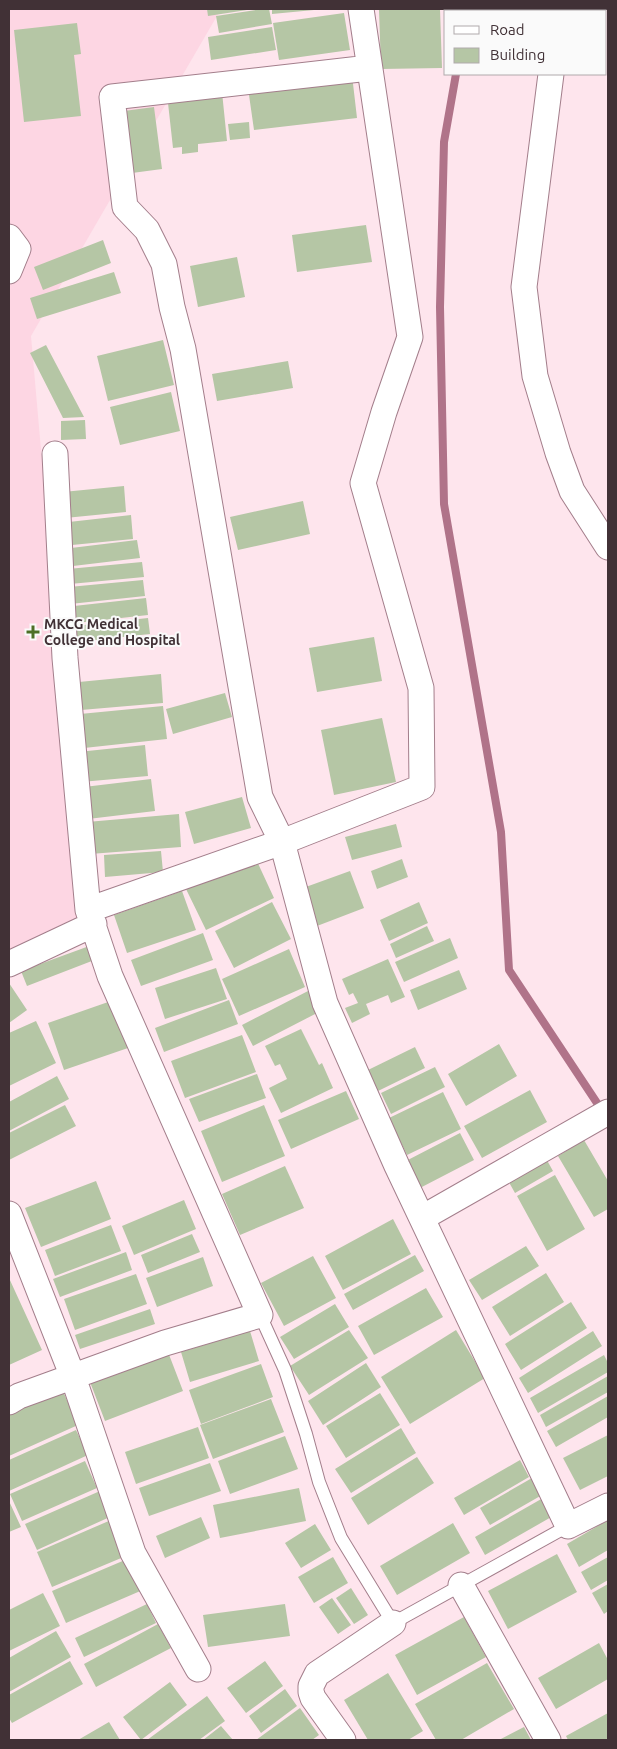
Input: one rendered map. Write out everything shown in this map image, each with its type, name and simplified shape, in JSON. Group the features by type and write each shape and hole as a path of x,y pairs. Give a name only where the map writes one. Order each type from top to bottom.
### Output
{"street":[{"path":"9,964 91,917 422,786 421,688 363,484 384,412 410,338 361,9"},
{"path":"369,68 112,96 125,207 147,230 164,264 172,307 183,349 260,797 282,842 325,1003 397,1166 568,1526 608,1506"},
{"path":"551,75 524,287 531,349 535,376 558,453 572,491 608,547"},
{"path":"9,237 18,249 9,271"},
{"path":"9,1402 165,1343 260,1315 110,976 91,917 65,658 55,454"},
{"path":"422,1218 598,1118"},
{"path":"9,1214 73,1377 133,1553 198,1669"},
{"path":"461,1585 548,1740"},
{"path":"343,1740 313,1698 311,1692 312,1681 323,1668 393,1623"}],"lane":[{"path":"260,1315 285,1370 333,1522 352,1558 393,1623 568,1526"}],"shaded area":[{"name":"MKCG Medical College and Hospital","path":"9,9 221,9 31,336 83,928 9,950"}],"building":[{"path":"207,9 247,9 247,10 208,16"},
{"path":"269,9 272,24 219,33 216,16"},
{"path":"272,9 314,9 314,10 272,14"},
{"path":"379,9 440,9 442,68 381,69"},
{"path":"344,13 350,50 279,60 273,23"},
{"path":"77,23 81,54 74,55 81,116 24,122 14,30"},
{"path":"272,27 276,50 211,60 208,37"},
{"path":"352,75 357,118 254,130 248,88"},
{"path":"222,92 227,141 198,144 198,152 182,154 182,147 173,148 168,103 192,101 192,95"},
{"path":"154,107 162,169 132,173 124,111"},
{"path":"249,122 250,138 230,140 228,124"},
{"path":"366,225 372,262 297,272 292,235"},
{"path":"103,240 111,263 43,290 34,267"},
{"path":"237,257 245,297 198,307 190,266"},
{"path":"114,272 121,293 37,319 30,298"},
{"path":"163,340 174,385 108,401 97,356"},
{"path":"46,345 84,417 63,418 30,353"},
{"path":"288,361 293,388 217,401 212,374"},
{"path":"171,392 180,431 120,445 110,407"},
{"path":"85,420 86,439 61,440 61,421"},
{"path":"124,486 126,512 65,518 63,492"},
{"path":"303,501 310,534 238,550 230,517"},
{"path":"131,515 133,539 72,545 69,522"},
{"path":"137,540 140,558 73,566 71,548"},
{"path":"142,562 144,577 70,584 68,569"},
{"path":"143,580 145,596 70,604 69,587"},
{"path":"146,598 148,615 76,623 74,606"},
{"path":"148,618 150,634 77,642 75,626"},
{"path":"374,637 382,681 317,692 309,648"},
{"path":"161,674 163,703 81,710 79,682"},
{"path":"225,693 232,717 173,734 166,709"},
{"path":"163,706 167,739 84,748 80,714"},
{"path":"382,718 396,782 334,795 321,730"},
{"path":"145,745 148,776 81,782 78,752"},
{"path":"151,779 155,811 88,819 84,787"},
{"path":"242,797 251,828 194,844 185,812"},
{"path":"179,814 181,847 90,854 87,822"},
{"path":"396,824 402,847 352,860 345,837"},
{"path":"161,851 163,872 105,877 104,855"},
{"path":"255,857 274,898 206,930 186,889"},
{"path":"402,859 408,877 377,889 371,871"},
{"path":"350,871 364,908 317,926 303,888"},
{"path":"182,891 196,930 127,953 114,915"},
{"path":"272,902 291,939 234,968 215,931"},
{"path":"419,902 428,923 389,941 380,920"},
{"path":"427,926 434,941 396,958 390,944"},
{"path":"203,933 213,960 141,986 131,960"},
{"path":"450,938 458,958 404,982 395,962"},
{"path":"92,945 97,959 27,986 21,971"},
{"path":"289,949 305,987 239,1016 222,979"},
{"path":"388,959 405,997 391,1003 388,995 366,1004 370,1014 352,1023 345,1008 358,1003 353,993 349,995 342,979"},
{"path":"216,968 227,999 165,1019 155,988"},
{"path":"459,970 467,989 418,1010 410,990"},
{"path":"9,983 27,1010 9,1023"},
{"path":"308,991 319,1012 253,1046 242,1025"},
{"path":"229,1000 238,1024 164,1052 155,1028"},
{"path":"111,1001 128,1048 64,1070 48,1023"},
{"path":"36,1021 56,1063 9,1086 9,1033"},
{"path":"301,1029 319,1065 322,1063 333,1088 281,1113 269,1088 287,1079 280,1064 275,1066 265,1046"},
{"path":"242,1035 256,1072 185,1098 171,1061"},
{"path":"499,1044 517,1076 466,1106 448,1074"},
{"path":"415,1047 425,1068 378,1091 368,1070"},
{"path":"435,1067 445,1087 391,1114 381,1093"},
{"path":"257,1074 266,1098 199,1122 189,1099"},
{"path":"57,1076 69,1099 9,1131 9,1102"},
{"path":"530,1090 547,1122 482,1158 464,1126"},
{"path":"346,1091 359,1119 291,1149 278,1120"},
{"path":"443,1092 461,1129 407,1155 389,1118"},
{"path":"65,1105 76,1126 9,1160 9,1133"},
{"path":"264,1105 285,1156 222,1182 201,1131"},
{"path":"460,1133 474,1160 418,1189 404,1162"},
{"path":"584,1140 608,1181 608,1209 594,1217 558,1156"},
{"path":"544,1155 553,1171 515,1193 506,1177"},
{"path":"285,1166 304,1208 240,1235 222,1194"},
{"path":"555,1175 585,1229 547,1251 517,1196"},
{"path":"96,1181 111,1219 41,1247 25,1208"},
{"path":"184,1200 196,1229 134,1255 122,1226"},
{"path":"393,1219 411,1254 343,1290 325,1256"},
{"path":"111,1225 121,1251 55,1276 45,1250"},
{"path":"192,1234 200,1252 148,1273 141,1255"},
{"path":"526,1246 539,1266 482,1300 469,1280"},
{"path":"126,1252 132,1270 60,1297 53,1279"},
{"path":"415,1255 424,1271 353,1310 344,1294"},
{"path":"313,1256 336,1298 284,1326 261,1283"},
{"path":"203,1257 213,1286 157,1307 146,1278"},
{"path":"546,1273 564,1302 510,1336 492,1307"},
{"path":"136,1274 147,1304 75,1330 64,1299"},
{"path":"9,1278 42,1350 9,1365"},
{"path":"426,1288 443,1317 374,1355 358,1326"},
{"path":"571,1302 587,1328 521,1370 505,1344"},
{"path":"335,1304 349,1327 294,1359 280,1337"},
{"path":"150,1309 155,1324 80,1349 75,1335"},
{"path":"349,1330 368,1358 309,1395 290,1366"},
{"path":"456,1330 485,1378 410,1424 381,1377"},
{"path":"250,1331 259,1361 190,1382 181,1352"},
{"path":"593,1331 602,1346 528,1393 519,1378"},
{"path":"168,1352 183,1391 105,1421 90,1382"},
{"path":"604,1355 608,1363 608,1372 538,1413 530,1398"},
{"path":"366,1363 381,1387 323,1425 308,1401"},
{"path":"261,1364 273,1397 201,1424 189,1390"},
{"path":"608,1376 608,1392 546,1427 540,1415"},
{"path":"62,1389 78,1425 9,1456 9,1412"},
{"path":"380,1393 400,1425 346,1458 326,1426"},
{"path":"608,1396 608,1417 556,1447 547,1431"},
{"path":"271,1399 284,1432 213,1459 200,1425"},
{"path":"198,1427 209,1458 136,1484 125,1452"},
{"path":"401,1428 416,1453 351,1493 335,1469"},
{"path":"76,1430 88,1455 9,1491 9,1460"},
{"path":"608,1435 608,1476 580,1490 563,1458"},
{"path":"285,1436 298,1469 230,1494 218,1461"},
{"path":"417,1457 434,1483 368,1525 351,1498"},
{"path":"520,1460 529,1477 464,1515 454,1498"},
{"path":"85,1461 97,1488 22,1521 10,1494"},
{"path":"210,1463 221,1491 149,1516 139,1488"},
{"path":"532,1478 542,1495 490,1525 480,1508"},
{"path":"299,1488 306,1521 220,1538 213,1505"},
{"path":"100,1491 112,1516 37,1550 25,1524"},
{"path":"543,1498 553,1516 485,1555 475,1537"},
{"path":"9,1501 21,1527 9,1532"},
{"path":"201,1517 210,1538 165,1558 156,1536"},
{"path":"111,1520 126,1556 52,1587 37,1552"},
{"path":"608,1520 608,1550 579,1567 567,1544"},
{"path":"453,1523 470,1553 397,1595 380,1566"},
{"path":"315,1524 331,1550 301,1568 285,1543"},
{"path":"557,1554 577,1592 508,1629 488,1591"},
{"path":"132,1557 145,1589 66,1623 52,1591"},
{"path":"333,1557 348,1583 314,1603 298,1577"},
{"path":"608,1557 608,1580 591,1590 581,1572"},
{"path":"608,1584 608,1611 604,1614 592,1593"},
{"path":"351,1588 368,1615 354,1624 336,1598"},
{"path":"43,1593 60,1626 9,1651 9,1610"},
{"path":"332,1598 351,1625 338,1634 319,1607"},
{"path":"147,1604 156,1623 84,1657 75,1638"},
{"path":"285,1604 290,1636 208,1647 203,1615"},
{"path":"464,1617 486,1657 417,1695 395,1655"},
{"path":"158,1624 171,1648 96,1687 84,1664"},
{"path":"56,1631 71,1657 9,1692 9,1658"},
{"path":"599,1643 608,1660 608,1679 556,1709 538,1678"},
{"path":"70,1661 83,1684 12,1723 9,1718 9,1695"},
{"path":"265,1661 283,1686 246,1713 227,1688"},
{"path":"487,1663 514,1709 461,1740 436,1740 415,1704"},
{"path":"388,1673 423,1731 408,1740 368,1740 344,1700"},
{"path":"170,1682 187,1705 141,1740 123,1717"},
{"path":"285,1689 297,1706 261,1733 249,1716"},
{"path":"207,1696 225,1721 199,1740 147,1740"},
{"path":"300,1708 319,1735 312,1740 256,1740"},
{"path":"608,1713 608,1738 605,1740 568,1740 566,1736"},
{"path":"109,1722 120,1740 78,1740"},
{"path":"221,1726 233,1740 203,1740"},
{"path":"524,1727 531,1740 499,1740"}],"waterway":[{"path":"456,75 444,142 440,307 444,504 501,832 509,970 603,1112"}],"place":[{"name":"MKCG Medical College and Hospital","path":"33,632"}]}
